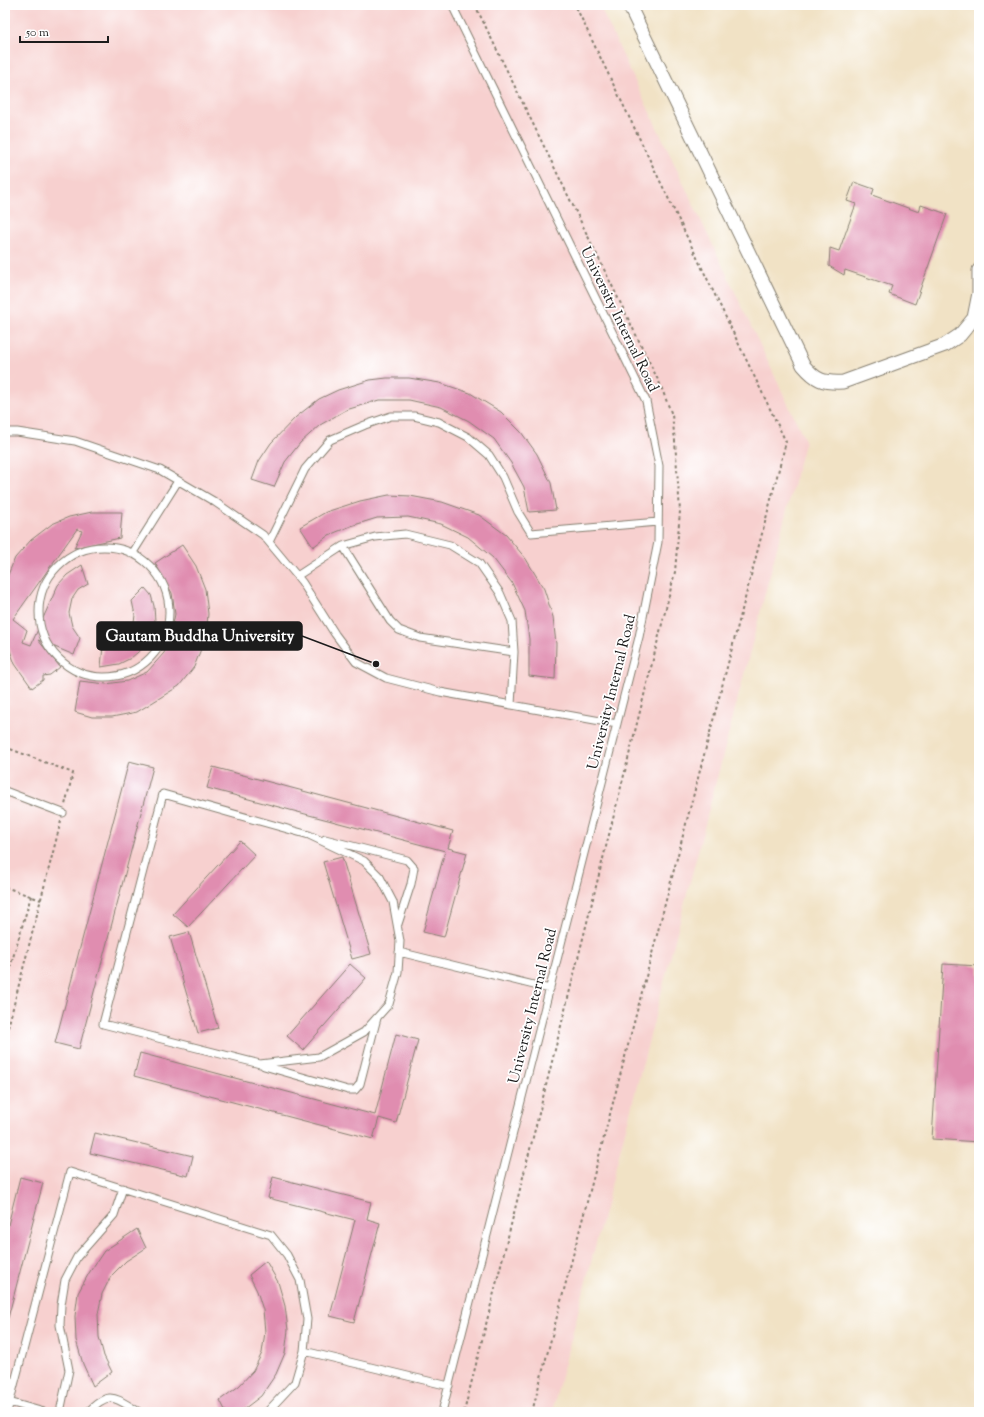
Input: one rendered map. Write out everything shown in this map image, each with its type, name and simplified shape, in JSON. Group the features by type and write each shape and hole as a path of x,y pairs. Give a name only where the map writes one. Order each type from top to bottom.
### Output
{"street":[{"path":"629,5 803,365 814,378 830,383 843,382 945,345 960,335 974,318 979,293 979,270"}],"lane":[{"name":"University Internal Road","path":"442,1412 640,630 658,542 659,466 646,401 452,5"},
{"path":"269,542 305,469 330,440 391,416 414,416 439,422 468,437 489,455 503,477 518,512 531,533 658,522"},
{"path":"5,432 17,432 75,441 160,470 215,502 263,535 297,576 335,634 356,662 386,678 440,692 617,724"},
{"path":"132,554 178,481"},
{"path":"297,576 343,546 375,537 405,534 450,545 479,563 500,593 512,621 514,652 512,705"},
{"path":"343,546 390,621 399,630 420,638 514,652"},
{"path":"95,547 122,549 132,554 144,560 160,577 170,603 167,631 157,651 138,668 114,677 92,676 65,664 49,647 39,621 41,596 52,573 69,557 95,547"},
{"path":"5,791 63,813"},
{"path":"378,1016 360,1084 355,1090 348,1090 260,1064 103,1024 163,794 309,835 407,860 414,868 412,884 398,926"},
{"path":"260,1064 319,1057 364,1032 389,1004 398,972 400,941 398,926 393,902 380,877 364,861 309,835"},
{"path":"399,952 550,989"},
{"path":"7,1412 70,1172 270,1235 287,1255 300,1280 307,1319 304,1351 295,1382 267,1412"},
{"path":"60,1412 70,1370 60,1325 61,1305 66,1280 77,1257 114,1215 123,1188"},
{"path":"304,1351 449,1386"},
{"path":"88,1412 99,1400 107,1397 115,1398 139,1412"},
{"path":"9,1402 44,1412"}],"path":[{"path":"464,1412 675,572 680,511 672,415 660,384 475,5"},
{"path":"532,1412 786,442 575,5"},
{"path":"5,747 73,773 5,1039"},
{"path":"5,886 41,900"},
{"path":"5,985 31,896"}],"shaded area":[{"path":"5,5 599,5 805,440 552,1412 5,1412"}],"building":[{"path":"854,182 874,189 872,195 919,212 921,205 947,214 915,304 889,294 892,286 845,270 844,275 829,266 830,248 839,251 856,204 847,201"},
{"path":"409,378 440,383 470,393 501,412 521,432 537,454 551,483 556,510 529,512 524,487 511,463 494,439 469,421 441,407 409,400 379,400 346,410 320,425 300,443 285,462 274,487 252,480 259,461 271,443 296,417 319,399 338,390 370,380"},
{"path":"389,495 410,496 442,502 479,515 506,535 526,559 544,589 553,617 556,644 555,679 529,676 529,639 525,611 512,583 493,558 468,537 441,524 408,517 377,518 329,535 313,547 300,527 326,512 360,501"},
{"path":"92,512 122,512 120,538 74,548 82,531 77,529 13,619 27,630 23,642 31,645 58,585 67,575 82,565 88,584 78,590 72,599 69,613 72,626 80,638 74,655 38,640 60,667 50,675 43,676 43,680 32,688 15,664 5,637 5,582 15,558 31,540 52,524 69,517"},
{"path":"182,545 196,566 205,589 208,614 206,636 194,667 179,686 137,712 112,717 92,717 75,712 80,681 106,684 127,681 147,672 164,653 171,635 175,614 172,593 155,563"},
{"path":"145,588 151,595 154,606 155,621 151,635 144,647 131,658 119,664 101,667 103,646 114,646 124,640 133,629 135,615 132,601"},
{"path":"129,761 153,767 79,1049 55,1043"},
{"path":"213,767 453,831 448,848 467,853 444,937 423,932 445,851 207,788"},
{"path":"240,841 255,855 188,927 173,914"},
{"path":"342,857 371,954 352,959 323,862"},
{"path":"189,932 218,1028 198,1033 170,937"},
{"path":"350,964 366,978 303,1050 287,1036"},
{"path":"943,964 979,966 979,1142 932,1139"},
{"path":"396,1034 418,1040 396,1123 379,1118 373,1139 134,1076 140,1053 375,1115"},
{"path":"95,1133 193,1156 188,1176 90,1153"},
{"path":"20,1177 43,1183 8,1318 5,1318 5,1237"},
{"path":"273,1177 371,1202 367,1219 380,1223 354,1322 330,1316 355,1220 268,1198"},
{"path":"137,1229 146,1248 126,1261 111,1276 102,1294 98,1314 99,1337 104,1356 112,1372 93,1386 83,1364 76,1340 75,1316 78,1293 104,1251"},
{"path":"266,1261 278,1282 285,1306 288,1330 285,1353 276,1374 261,1396 240,1412 226,1412 220,1400 239,1386 253,1371 262,1353 265,1332 263,1310 257,1291 249,1275"}],"place":[{"name":"Gautam Buddha University","path":"376,664"}]}
